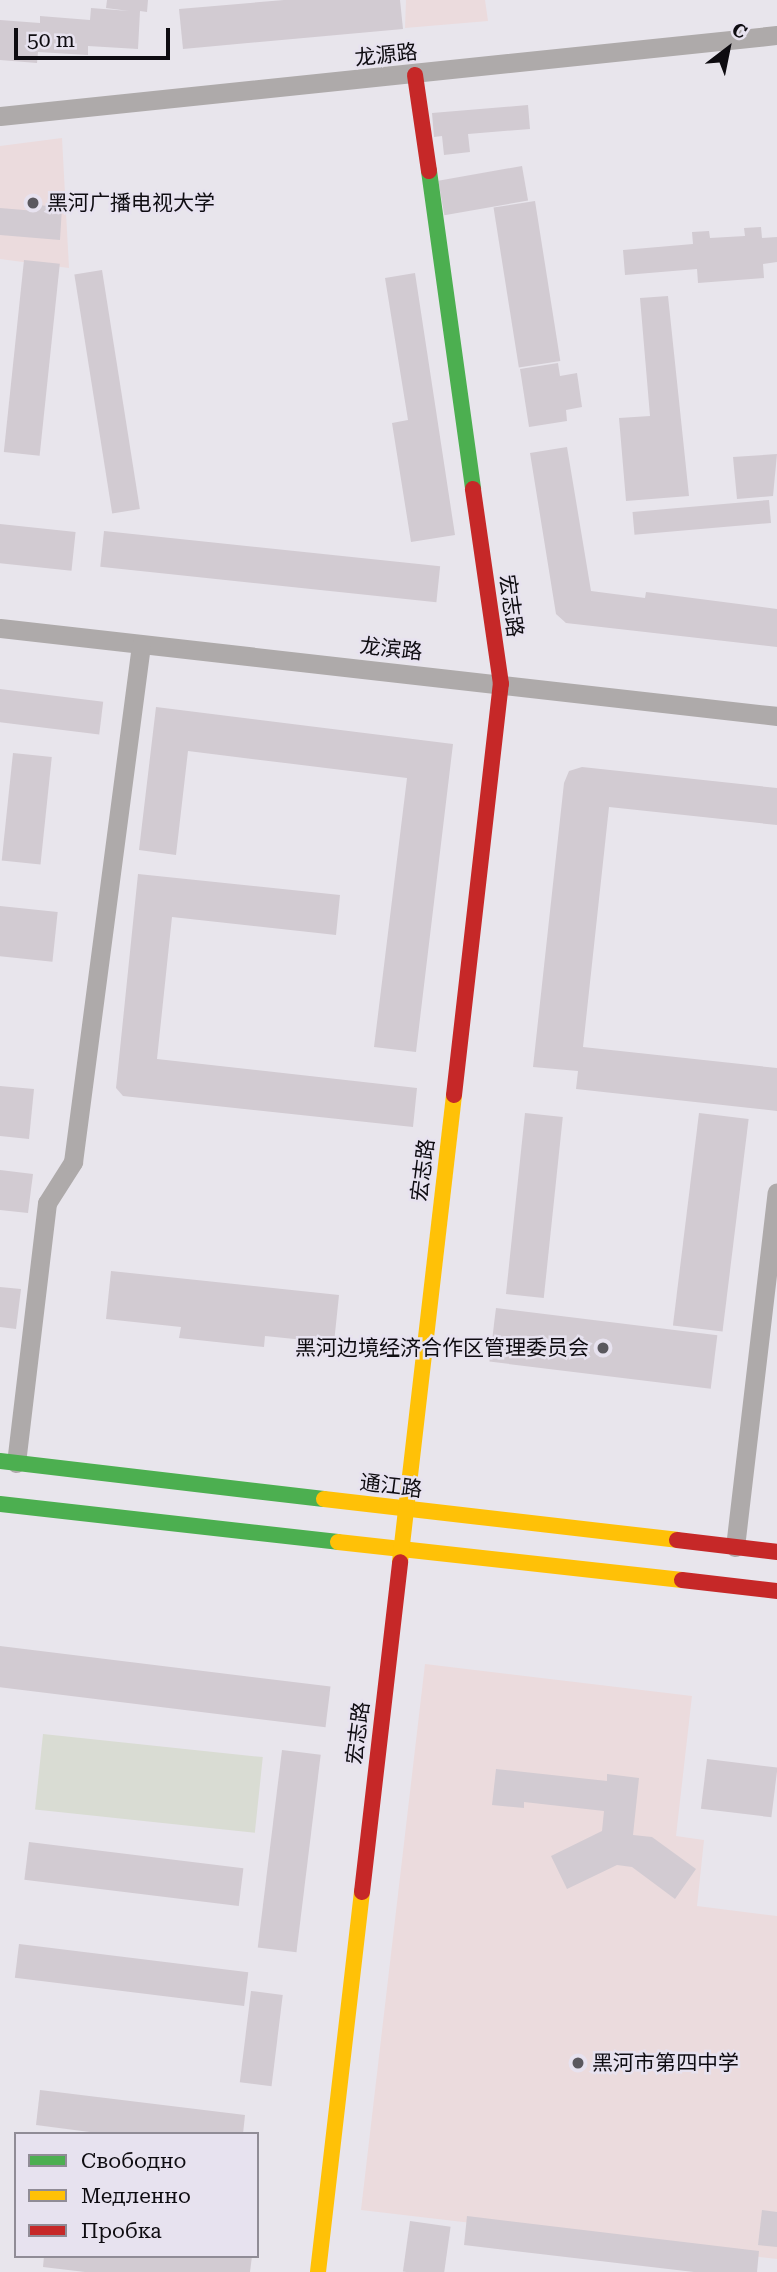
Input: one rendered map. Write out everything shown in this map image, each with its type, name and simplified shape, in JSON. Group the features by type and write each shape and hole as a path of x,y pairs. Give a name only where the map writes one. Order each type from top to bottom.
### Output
{"street":[{"name":"龙源路","path":"0,116 415,75 777,35"},
{"name":"宏志路","path":"318,2272 501,684 415,75"},
{"name":"龙滨路","path":"0,628 777,716"},
{"path":"8,1462 47,1203 73,1162 141,645"},
{"path":"735,1547 777,1192"},
{"name":"通江路","path":"8,1462 777,1552"},
{"path":"0,1504 777,1591"}],"shaded area":[{"path":"406,0 485,0 488,21 405,28"},
{"name":"黑河广播电视大学","path":"62,138 69,268 0,259 0,146"},
{"name":"黑河市第四中学","path":"425,1664 692,1696 676,1836 704,1840 697,1906 777,1916 777,2259 361,2210"},
{"path":"43,1734 263,1757 255,1833 35,1810"}],"building":[{"path":"107,0 148,0 147,12 140,11 138,49 88,46 88,55 38,52 37,63 0,60 0,20 40,23 40,16 90,20 91,8 129,11 106,8"},
{"path":"284,0 400,0 403,29 183,49 179,9"},
{"path":"528,105 530,129 468,134 470,152 444,155 442,136 434,137 432,113"},
{"path":"522,166 528,200 444,215 438,181"},
{"path":"535,201 560,361 519,368 494,208"},
{"path":"36,205 62,207 60,240 0,235 0,208 36,211"},
{"path":"761,227 762,238 777,237 777,262 763,264 764,278 698,283 697,269 625,275 623,250 693,244 692,232 709,231 710,238 745,236 744,228"},
{"path":"24,260 60,264 40,456 4,452"},
{"path":"102,270 140,509 112,513 74,274"},
{"path":"415,273 455,535 411,542 392,423 408,420 385,278"},
{"path":"668,296 689,496 626,501 619,418 650,416 640,298"},
{"path":"558,363 560,376 577,373 582,407 566,410 567,421 529,427 520,369"},
{"path":"567,447 591,591 645,598 646,592 777,609 777,647 566,623 556,614 530,453"},
{"path":"777,454 773,496 737,499 733,457"},
{"path":"769,500 771,523 635,535 633,512"},
{"path":"0,524 76,532 72,571 0,563"},
{"path":"104,531 440,566 436,602 100,567"},
{"path":"0,689 103,702 99,734 0,722"},
{"path":"156,707 453,744 416,1052 374,1047 407,778 188,751 176,855 139,850"},
{"path":"13,753 52,757 40,864 2,860"},
{"path":"582,767 777,788 777,825 609,807 583,1047 777,1068 777,1111 576,1089 578,1071 533,1067 564,783 569,771"},
{"path":"138,874 340,895 336,935 172,917 157,1059 417,1088 413,1127 123,1096 116,1088"},
{"path":"0,906 58,912 52,962 0,956"},
{"path":"0,1086 34,1089 29,1139 0,1136"},
{"path":"525,1113 563,1117 544,1298 506,1294"},
{"path":"699,1113 749,1119 723,1331 673,1325"},
{"path":"0,1170 33,1174 28,1213 0,1210"},
{"path":"111,1271 339,1295 334,1343 265,1336 264,1347 179,1338 181,1327 106,1319"},
{"path":"0,1287 21,1289 16,1329 0,1327"},
{"name":"黑河边境经济合作区管理委员会","path":"496,1308 717,1335 711,1389 489,1362"},
{"path":"0,1646 331,1687 326,1727 0,1687"},
{"path":"282,1750 321,1755 296,1952 258,1948"},
{"path":"707,1759 777,1768 771,1817 701,1809"},
{"path":"496,1769 607,1781 607,1774 639,1778 633,1835 652,1837 696,1869 675,1899 632,1867 617,1865 567,1889 551,1856 602,1831 604,1811 524,1802 524,1808 492,1805"},
{"path":"29,1842 243,1868 239,1906 24,1880"},
{"path":"19,1944 248,1972 244,2006 15,1978"},
{"path":"251,1991 283,1995 272,2086 240,2082"},
{"path":"40,2090 245,2115 243,2132 90,2132 36,2125"},
{"path":"762,2210 777,2212 777,2247 758,2245"},
{"path":"467,2216 759,2251 757,2272 694,2272 464,2245"},
{"path":"410,2221 451,2227 444,2272 403,2272"},
{"path":"44,2258 252,2258 250,2272 85,2272 43,2267"}],"traffic: fast":[{"path":"429,171 473,489"},
{"path":"0,1461 324,1499"},
{"path":"0,1504 338,1542"}],"traffic: slow":[{"path":"400,1562 454,1095"},
{"path":"324,1499 677,1540"},
{"path":"338,1542 682,1580"},
{"path":"318,2272 362,1892"}],"traffic: jam":[{"path":"415,75 429,171"},
{"path":"454,1095 501,684 473,489"},
{"path":"677,1540 777,1552"},
{"path":"362,1892 400,1562"},
{"path":"682,1580 777,1591"}],"place":[{"name":"黑河广播电视大学","path":"33,203"},
{"name":"黑河边境经济合作区管理委员会","path":"603,1348"},
{"name":"黑河市第四中学","path":"578,2063"}]}
